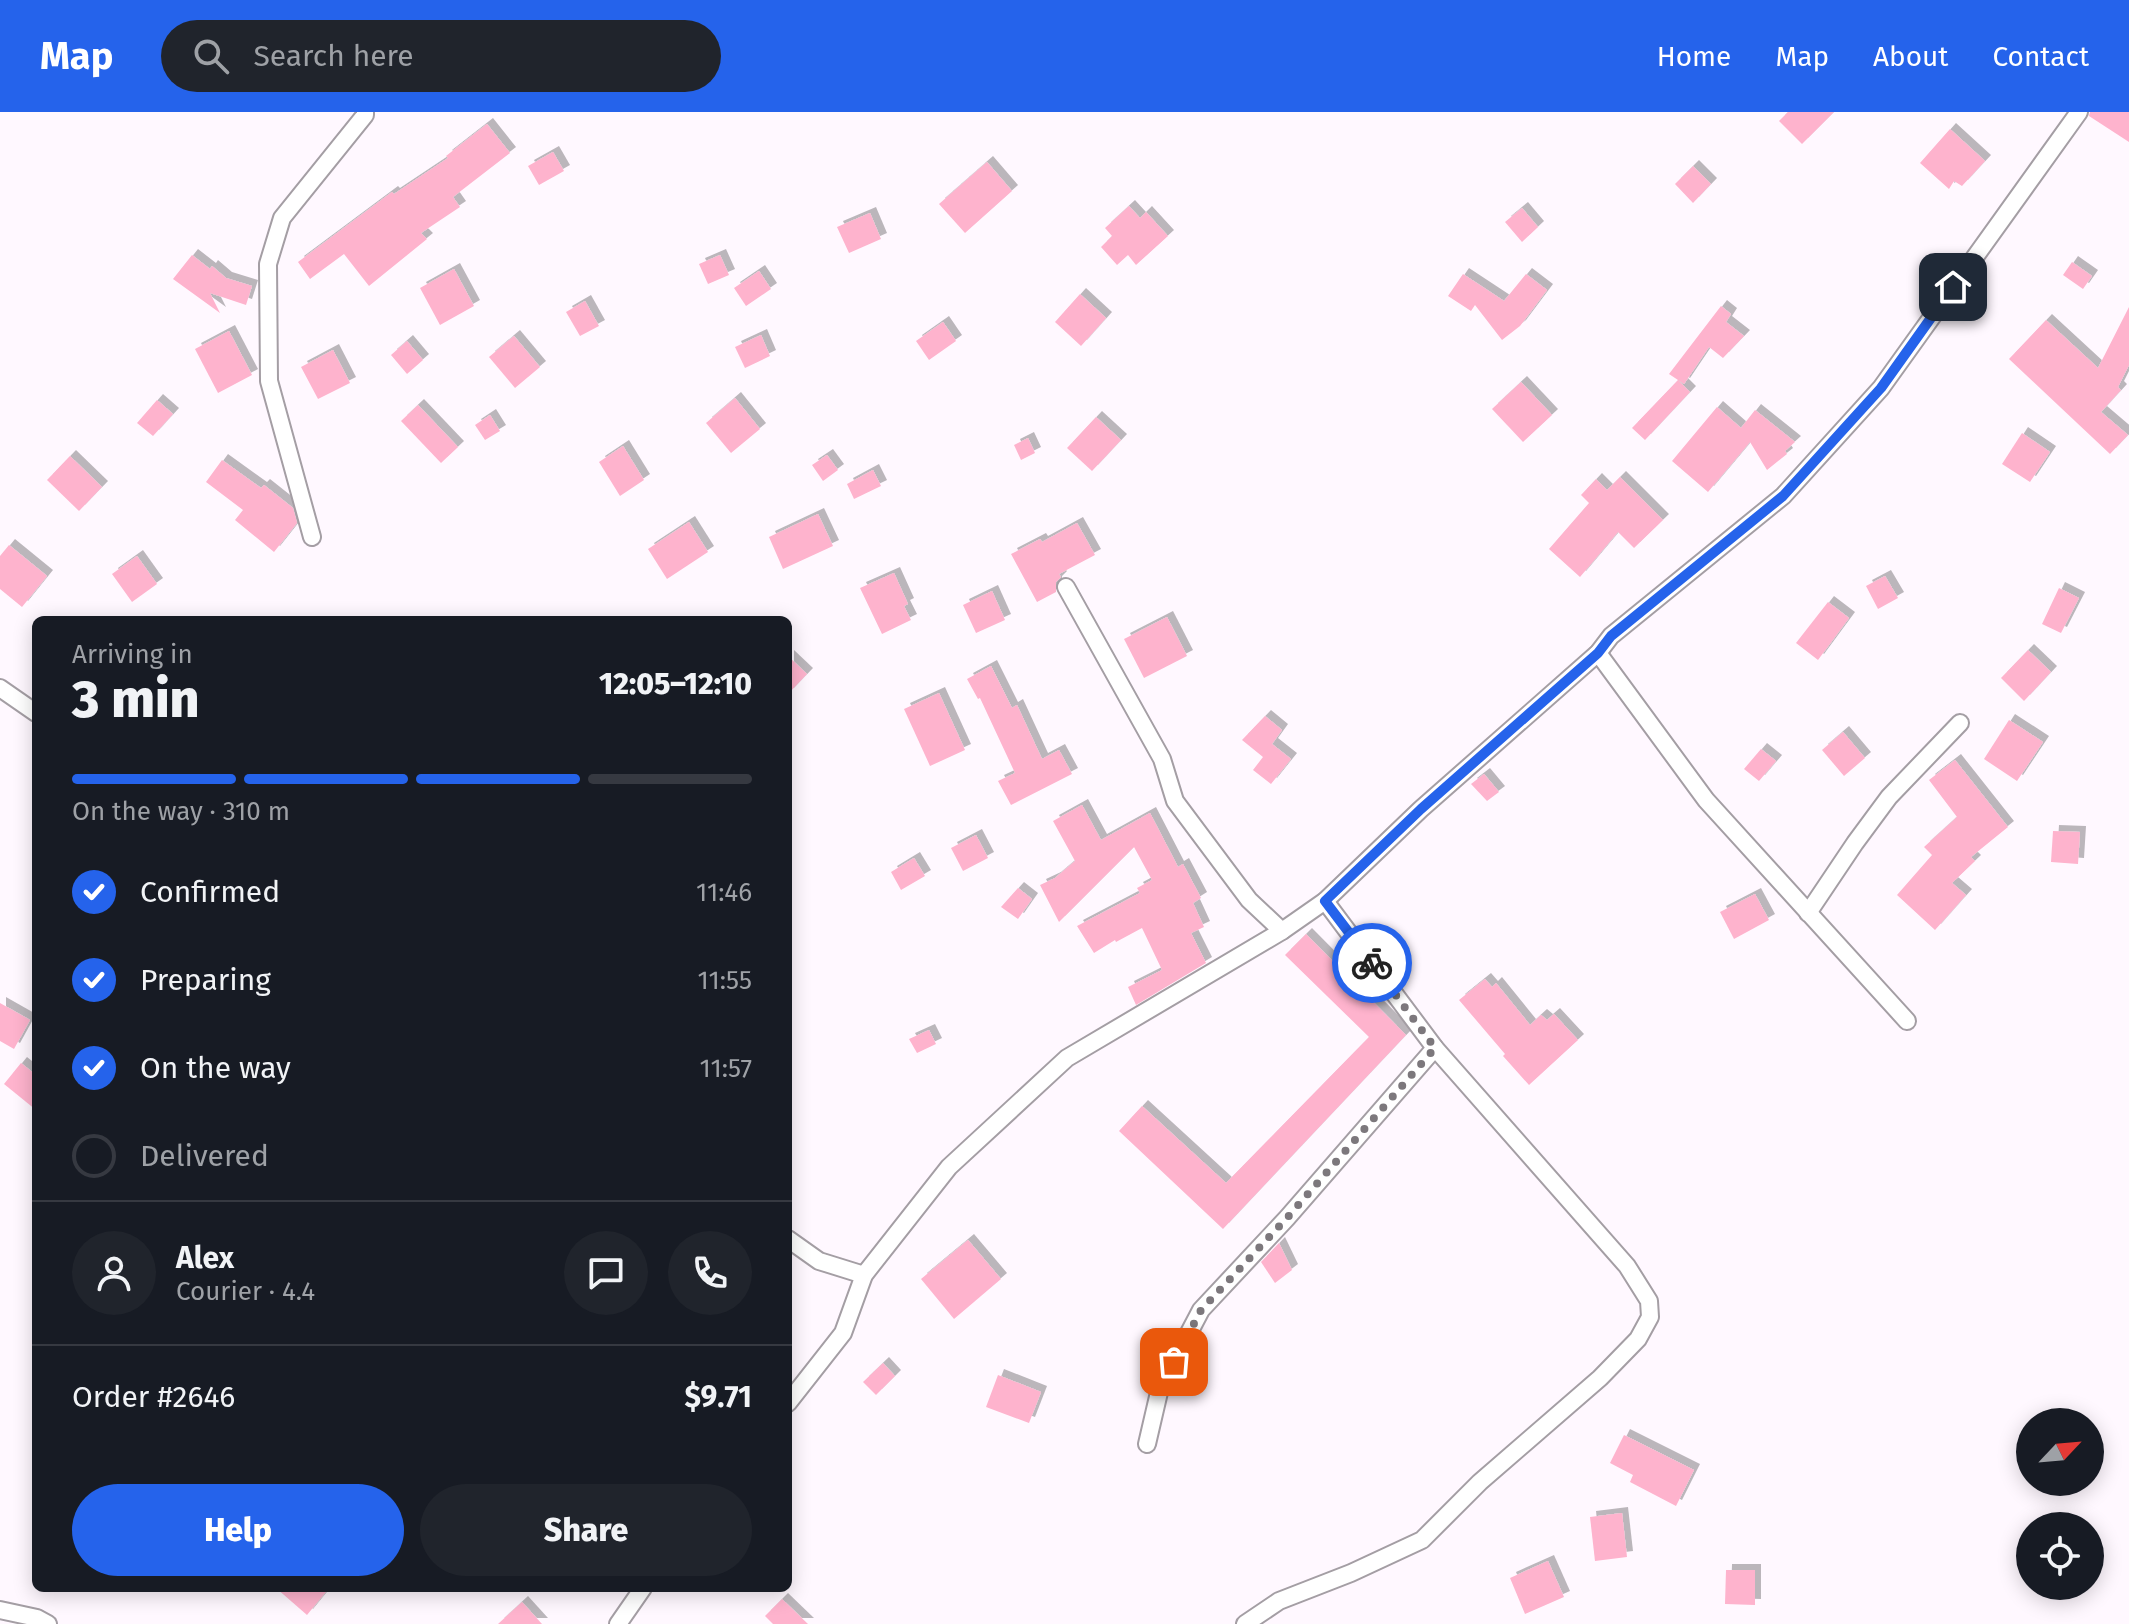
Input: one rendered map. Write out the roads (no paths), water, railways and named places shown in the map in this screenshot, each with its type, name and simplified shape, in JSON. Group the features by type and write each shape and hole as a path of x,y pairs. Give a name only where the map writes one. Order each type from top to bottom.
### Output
{"street":[{"path":"312,537 269,381 268,264 282,218 365,112"},
{"path":"792,1398 843,1333 864,1275 949,1167 1067,1058 1282,931 1325,901 1421,809 1598,653 1611,636 1783,496 1881,388 2079,112"},
{"path":"1066,587 1162,759 1175,801 1249,900 1282,931"},
{"path":"1598,653 1706,800 1907,1021"},
{"path":"0,688 32,710"},
{"path":"1808,913 1889,797 1960,723"},
{"path":"1245,1624 1279,1601 1351,1573 1422,1540 1480,1482 1600,1378 1638,1339 1650,1317 1649,1301 1627,1266 1435,1048 1325,901"},
{"path":"1147,1444 1160,1388 1201,1310 1287,1218 1435,1048"},
{"path":"792,1242 819,1261 864,1275"},
{"path":"618,1624 640,1592"},
{"path":"0,1610 37,1618 48,1624"}]}
